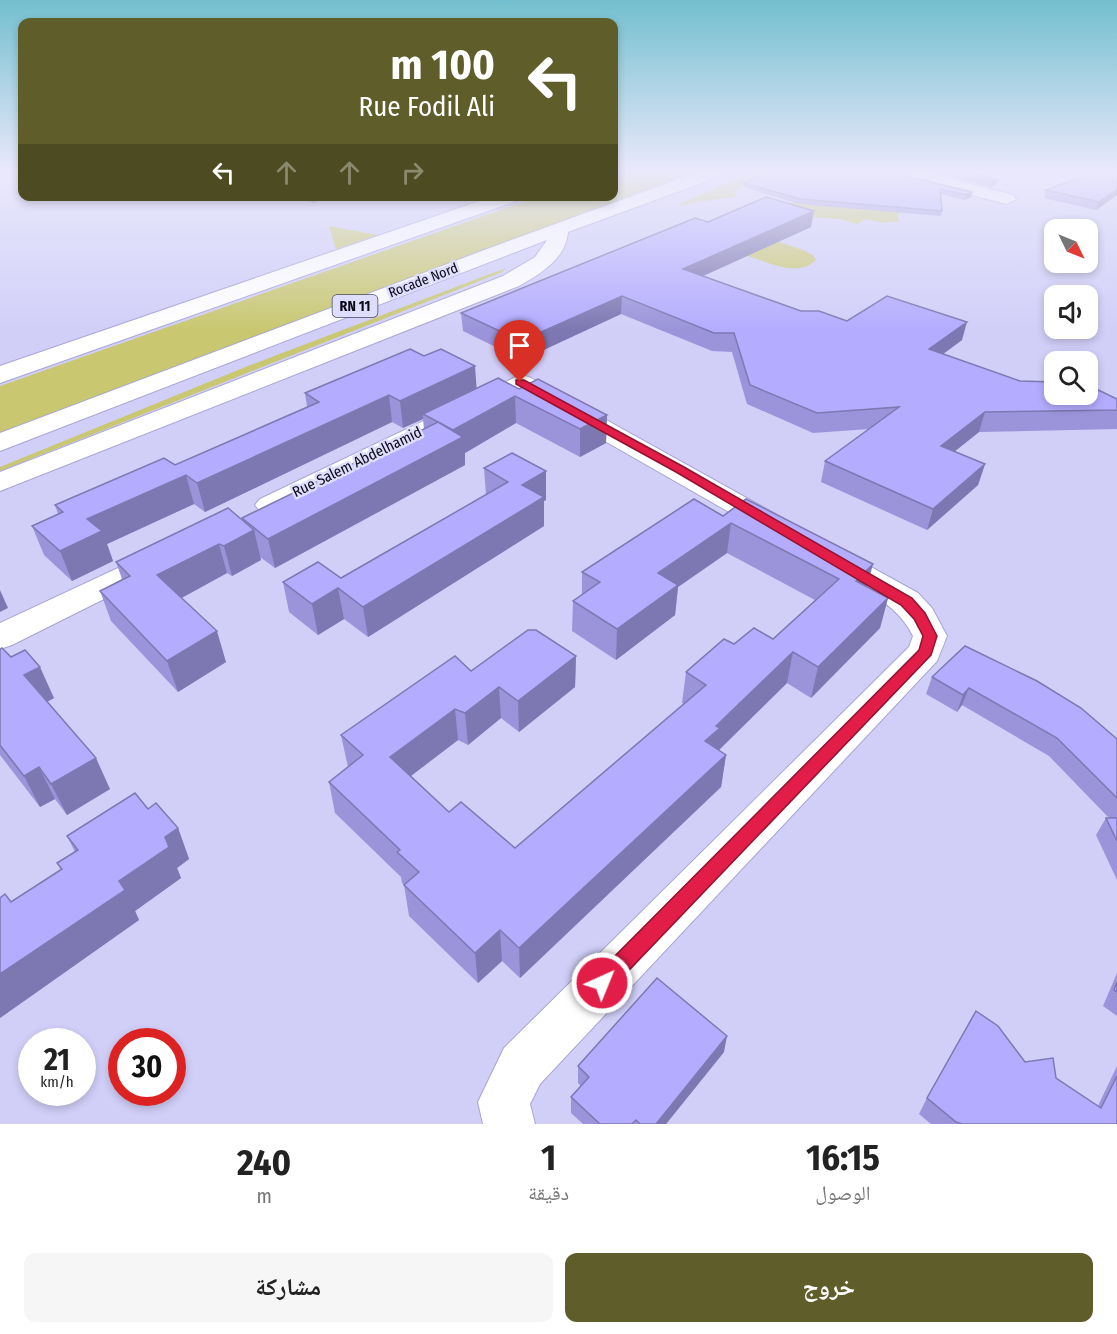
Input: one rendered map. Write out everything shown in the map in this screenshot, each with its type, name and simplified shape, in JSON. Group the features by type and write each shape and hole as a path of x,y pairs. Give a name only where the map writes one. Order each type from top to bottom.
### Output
{"highway":[{"path":"0,375 429,225"},
{"name":"Rocade Nord","path":"0,443 569,225"},
{"path":"0,482 511,281 546,258 557,243 559,229"},
{"path":"0,478 29,471"}],"street":[{"name":"Rue Salem Abdelhamid","path":"246,517 520,382 680,470 906,601 920,616 930,636 926,652 522,1066 504,1102 509,1124"},
{"path":"0,637 183,548"}],"shaded area":[{"path":"456,225 551,225 0,433 0,386"},
{"path":"329,226 378,235 336,249"},
{"path":"732,226 803,250 813,255 816,260 801,268 792,268 773,265 748,256"},
{"path":"506,268 502,272 0,471 0,467 248,366"}],"building":[{"path":"677,225 781,225 683,269 801,311 819,311 847,321 887,296 967,322 929,349 1020,381 1044,382 1044,405 1098,405 1098,390 1117,399 1117,410 985,412 941,446 985,464 933,509 825,461 899,407 817,413 750,385 734,333 714,333 622,296 521,341 461,313"},
{"path":"410,349 424,356 441,349 475,366 400,401 389,395 197,483 186,475 87,519 102,531 60,551 32,526 63,512 55,505 164,458 175,465 319,402 305,393"},
{"path":"498,378 519,389 538,379 607,415 580,429 515,396 453,430 423,414"},
{"path":"438,422 463,437 268,539 242,518"},
{"path":"512,453 546,471 522,485 544,497 363,607 338,588 312,604 283,582 318,562 341,578 508,482 484,468"},
{"path":"694,499 723,516 746,499 873,564 856,581 888,598 818,667 793,652 716,726 720,728 705,741 726,755 519,948 500,930 475,953 404,885 419,872 397,852 400,850 329,782 363,755 341,735 455,656 471,671 528,630 536,630 576,656 518,701 499,687 465,713 455,709 390,757 449,812 461,802 515,848 706,685 686,672 724,639 734,644 754,628 773,639 839,579 731,523 658,573 678,585 617,629 573,601 600,582 582,572"},
{"path":"228,508 254,530 224,546 219,544 157,575 217,631 167,661 100,591 130,576 116,562"},
{"path":"965,646 1037,681 1081,708 1117,739 1117,798 1057,738 969,688 963,695 932,677"},
{"path":"2,648 11,657 25,650 40,667 24,675 96,758 51,784 39,767 24,776 0,745 0,649"},
{"path":"135,793 148,809 156,803 178,828 165,837 169,847 119,881 125,890 0,974 0,898 5,894 11,902 62,869 57,863 78,850 67,836"},
{"path":"1106,818 1117,818 1117,841"},
{"path":"657,978 727,1036 656,1124 640,1124 636,1120 632,1124 600,1124 571,1097 589,1077 578,1066"},
{"path":"976,1011 998,1026 1025,1062 1053,1058 1056,1078 1101,1108 1117,1076 1117,1124 962,1124 956,1122 927,1098"}],"route":[{"path":"520,382 680,470 906,601 920,616 930,636 926,652 602,983"}]}
